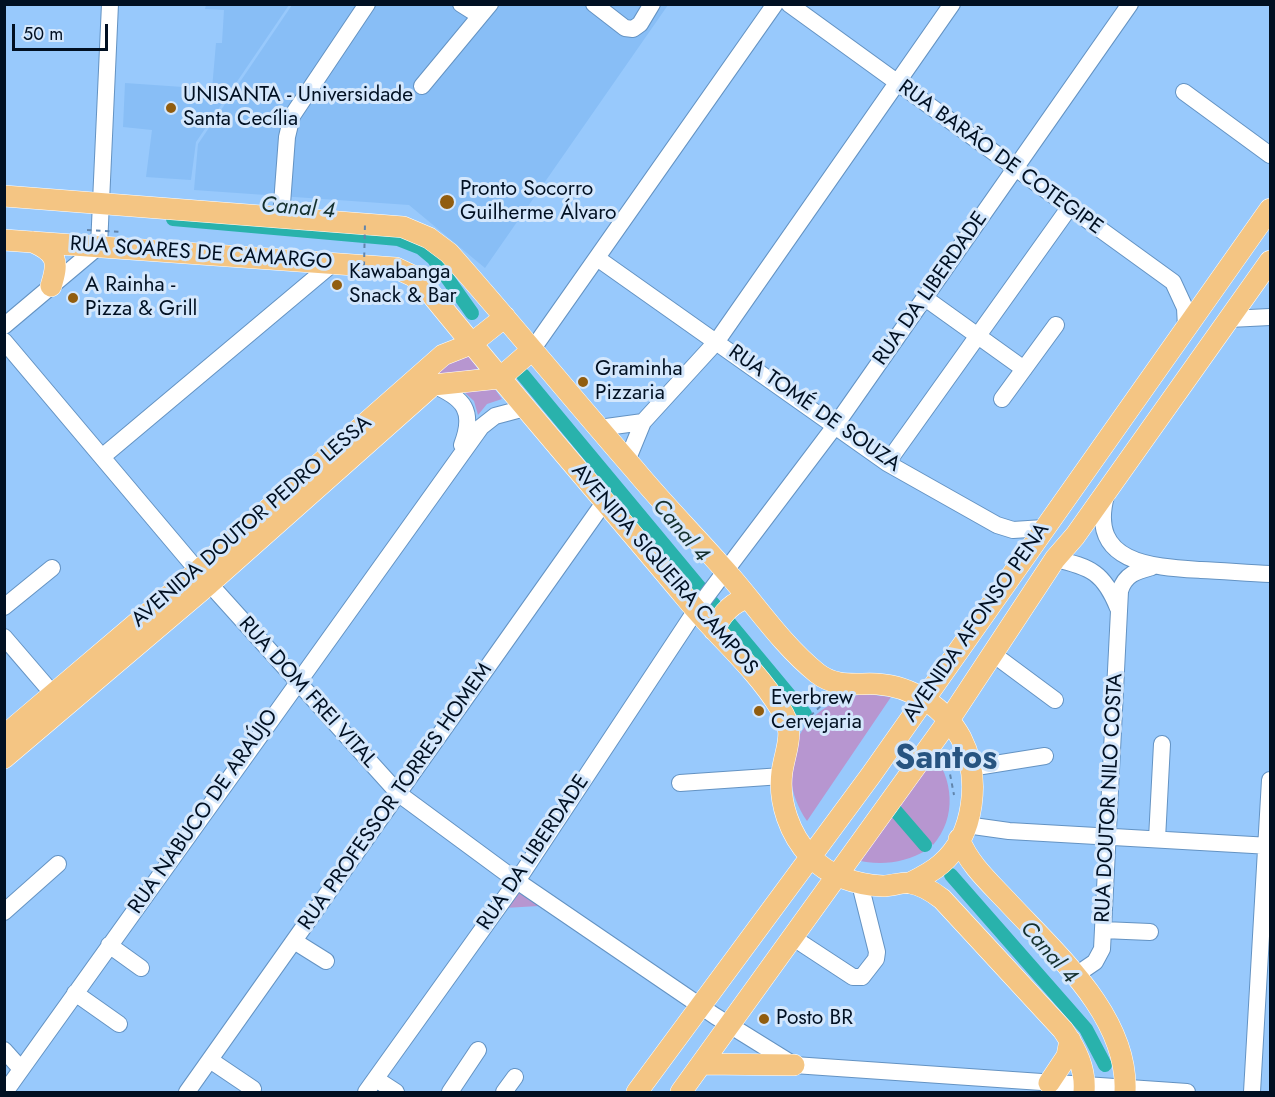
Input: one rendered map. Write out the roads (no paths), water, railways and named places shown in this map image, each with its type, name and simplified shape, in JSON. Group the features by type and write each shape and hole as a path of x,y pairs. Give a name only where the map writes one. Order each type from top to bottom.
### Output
{"main road":[{"name":"AVENIDA SIQUEIRA CAMPOS","path":"4,196 108,206 364,223 403,227 429,238 449,253 530,352 599,428 743,599 818,674 837,684 878,684 901,688 923,698 949,720 961,739 970,768 971,804 959,838"},
{"name":"AVENIDA AFONSO PENA","path":"638,1092 871,775 923,698 1270,209"},
{"name":"RUA SOARES DE CAMARGO","path":"4,240 33,242 106,237 332,264 396,268 413,276 476,340"},
{"path":"33,242 49,249 54,256 55,275 51,286"},
{"name":"AVENIDA AFONSO PENA","path":"681,1092 949,720 1055,560 1074,537 1108,486 1270,261"},
{"name":"AVENIDA DOUTOR PEDRO LESSA","path":"4,758 204,578 442,355 476,340 502,319"},
{"name":"AVENIDA SIQUEIRA CAMPOS","path":"476,340 525,408 716,624 775,700 786,719 790,742 782,776 782,793 788,819 799,842 810,856 836,875 860,884 885,886 916,880 942,899 1070,1040 1081,1063 1087,1088"},
{"path":"433,385 503,375 530,352"},
{"name":"AVENIDA DOUTOR PEDRO LESSA","path":"4,736 53,694 204,578 433,385"},
{"path":"716,624 743,599"},
{"path":"916,880 940,865 959,838 974,865 1076,975 1118,1042 1123,1060 1122,1089"},
{"path":"1049,1083 1067,1056 1070,1040"},
{"path":"701,1064 794,1065"}],"street":[{"path":"4,326 106,237 110,4"},
{"path":"281,216 287,137 292,116 367,4"},
{"path":"422,86 485,10 461,4"},
{"path":"594,4 625,28 633,29 640,24 652,4"},
{"path":"530,352 775,4"},
{"name":"RUA BARÃO DE COTEGIPE","path":"789,4 896,84 1173,282 1185,308 1186,327"},
{"path":"627,461 643,422 717,341 952,4"},
{"name":"RUA DA LIBERDADE","path":"371,1086 517,881 699,605 835,426 1130,4"},
{"path":"1184,92 1270,155"},
{"path":"887,463 1069,208"},
{"name":"RUA TOMÉ DE SOUZA","path":"597,258 887,463 997,525 1013,531 1044,528"},
{"path":"102,457 332,264"},
{"path":"925,298 1024,369"},
{"path":"1229,318 1270,317"},
{"path":"1002,399 1056,326"},
{"name":"RUA DOM FREI VITAL","path":"4,341 204,578 399,794 517,881 666,984 794,1065"},
{"path":"433,385 454,395 462,403 468,415 468,425 456,459"},
{"name":"RUA NABUCO DE ARAÚJO","path":"5,1092 456,459 488,420 525,408"},
{"path":"599,428 643,422"},
{"path":"1108,486 1101,512 1109,543 1118,552 1152,567 1270,574"},
{"name":"RUA PROFESSOR TORRES HOMEM","path":"187,1092 605,501"},
{"path":"1055,560 1093,567 1103,562 1109,543"},
{"path":"1084,566 1098,574 1107,583 1118,609"},
{"name":"RUA DOUTOR NILO COSTA","path":"1076,975 1095,962 1102,949 1118,609 1122,583 1136,571 1152,567"},
{"path":"4,608 52,568"},
{"path":"4,637 53,694"},
{"path":"993,654 1055,700"},
{"path":"1157,839 1161,744"},
{"path":"970,768 1045,756"},
{"path":"680,783 782,776"},
{"path":"1251,1092 1268,846 1270,780"},
{"path":"959,838 1009,831 1268,846"},
{"path":"4,912 58,864"},
{"path":"792,937 853,977 862,977 876,959 877,952 860,884"},
{"path":"1103,930 1150,932"},
{"path":"294,941 326,961"},
{"path":"109,945 141,968"},
{"path":"75,993 119,1024"},
{"path":"4,1050 21,1068"},
{"path":"450,1092 478,1050"},
{"path":"210,1060 253,1089"},
{"path":"794,1065 1049,1083 1087,1088 1187,1092"},
{"path":"504,1092 515,1077"},
{"path":"371,1086 396,1092"}],"waterway":[{"name":"Canal 4","path":"173,219 398,239 421,248 433,258 472,313"},
{"name":"Canal 4","path":"523,375 805,714"},
{"name":"Canal 4","path":"894,809 925,845"},
{"name":"Canal 4","path":"951,875 1086,1029 1105,1065"}],"place":[{"name":"UNISANTA - Universidade Santa Cecília","path":"171,108"},
{"name":"Pronto Socorro Guilherme Álvaro","path":"447,202"},
{"name":"Kawabanga Snack & Bar","path":"337,285"},
{"name":"A Rainha - Pizza & Grill","path":"73,298"},
{"name":"Graminha Pizzaria","path":"583,382"},
{"name":"Everbrew Cervejaria","path":"759,711"},
{"name":"Posto BR","path":"764,1019"}],"district":[{"name":"Santos","path":"946,760"}]}
